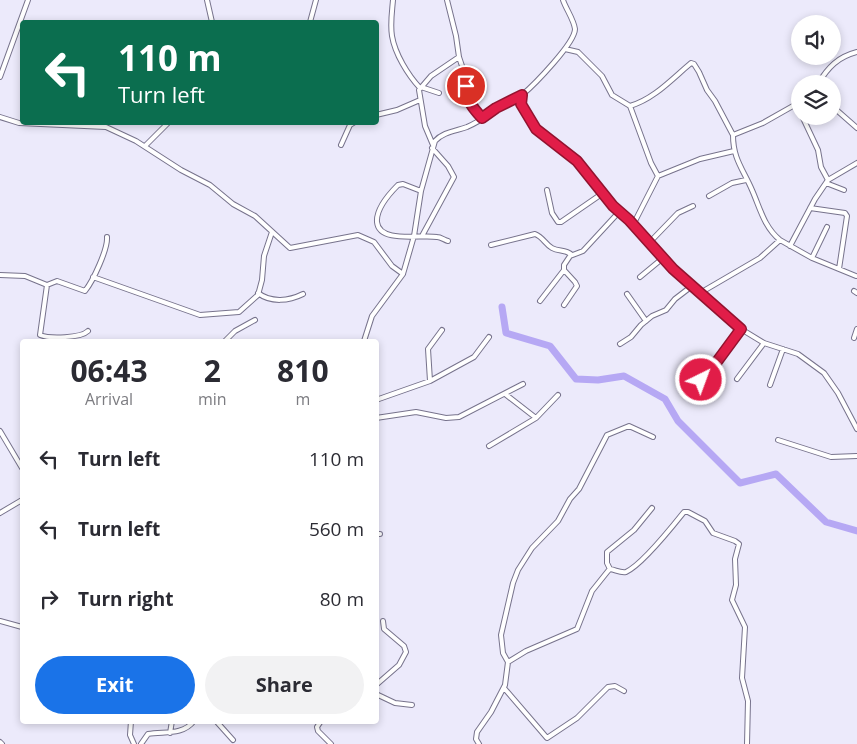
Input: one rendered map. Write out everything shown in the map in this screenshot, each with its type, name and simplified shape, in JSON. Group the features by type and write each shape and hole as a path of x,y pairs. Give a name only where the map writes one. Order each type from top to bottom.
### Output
{"street":[{"path":"21,20 28,0"},
{"path":"207,0 212,20"},
{"path":"311,20 316,0"},
{"path":"393,0 391,18 393,40 406,68 421,88 440,93"},
{"path":"447,0 459,57 465,75 467,98 482,118"},
{"path":"365,339 372,316 403,274 414,236 421,191 432,146 440,136 465,128 496,108 522,95 536,82 573,39 575,29 563,0"},
{"path":"0,77 20,22"},
{"path":"565,49 578,52 602,76 612,96 630,106 651,163 658,176"},
{"path":"823,75 839,58 857,52"},
{"path":"422,236 454,177 432,146 426,130 420,100 421,88 431,76 459,57"},
{"path":"630,106 640,103 667,85 691,63 694,64 733,135 736,158 746,180 752,187 755,201 767,226 780,240 790,246 812,258 856,276"},
{"path":"522,95 521,104 536,129 569,153 619,212 692,286 741,329 764,343 798,354 824,373 838,393 857,429"},
{"path":"379,114 397,110 420,100"},
{"path":"733,135 763,123 791,107"},
{"path":"841,114 857,128"},
{"path":"0,117 20,123"},
{"path":"107,125 145,146 181,170 210,185 233,204 255,216 292,248 354,234 364,236 374,242 392,266 403,274"},
{"path":"145,146 166,125"},
{"path":"341,145 350,125"},
{"path":"806,125 818,150 821,167 827,182 844,190"},
{"path":"633,225 658,176 700,159 734,150"},
{"path":"790,246 810,208 827,182 857,163"},
{"path":"709,196 732,183 746,180"},
{"path":"421,191 403,184 398,185 379,211 377,217 378,228 383,233 396,236 436,236 448,242"},
{"path":"547,190 552,212 558,222 561,222 603,193"},
{"path":"650,243 678,213 693,206"},
{"path":"810,208 845,213 847,216 839,269"},
{"path":"540,301 564,270 564,265 572,255 586,247 619,212"},
{"path":"812,258 827,227"},
{"path":"93,277 202,315 239,312 258,293 262,280 264,256 272,232"},
{"path":"491,245 535,234 542,237 550,247 556,250 564,250 572,255"},
{"path":"0,274 25,276 47,285 57,281 85,291 106,247 107,237"},
{"path":"700,293 760,258 780,240"},
{"path":"640,277 663,258"},
{"path":"564,270 575,282 576,286 564,305"},
{"path":"40,339 47,285"},
{"path":"620,344 631,337 646,321 666,310 675,299 692,286"},
{"path":"258,293 271,300 303,294"},
{"path":"626,294 646,321"},
{"path":"227,339 235,330 255,320"},
{"path":"701,380 741,329"},
{"path":"854,338 857,329"},
{"path":"430,381 428,349 442,330"},
{"path":"40,335 54,337 80,335 88,331"},
{"path":"379,399 430,381 474,357 489,337"},
{"path":"737,379 764,343"},
{"path":"770,385 783,349"},
{"path":"379,418 416,412 453,418 523,384"},
{"path":"505,394 536,418"},
{"path":"489,446 536,418 558,396"},
{"path":"479,744 476,739 477,732 504,688 508,662 504,653 501,635 512,583 525,557 558,521 570,499 589,473 601,444 609,433 629,426 653,437"},
{"path":"0,431 20,465"},
{"path":"778,440 831,456 857,456"},
{"path":"16,458 20,457"},
{"path":"1,511 20,501"},
{"path":"610,569 607,562 607,552 634,530 652,508"},
{"path":"610,569 621,572 629,570 663,540 685,512 705,521 713,533 738,542 735,559 736,585 732,600 744,627 742,678 748,701 747,744"},
{"path":"508,662 526,651 577,629 592,591 610,569"},
{"path":"0,621 20,626"},
{"path":"379,682 399,665 406,652 404,646 384,629 383,621"},
{"path":"504,688 547,738 577,718 608,687 615,686 624,691"},
{"path":"379,696 396,704 412,705"},
{"path":"131,724 130,735 134,744"},
{"path":"170,733 172,724"},
{"path":"141,744 148,734 170,733 182,730 190,724"},
{"path":"219,724 233,740"},
{"path":"319,724 317,727 318,732 331,744"}],"waterway":[{"path":"502,307 506,333 550,346 576,379 598,380 624,376 665,399 678,421 740,483 776,474 826,522 857,531"}],"route":[{"path":"466,86 467,98 470,104 482,118 496,108 522,95 521,104 536,129 569,153 592,178 613,206 629,220 673,269 741,329 701,380"}]}
